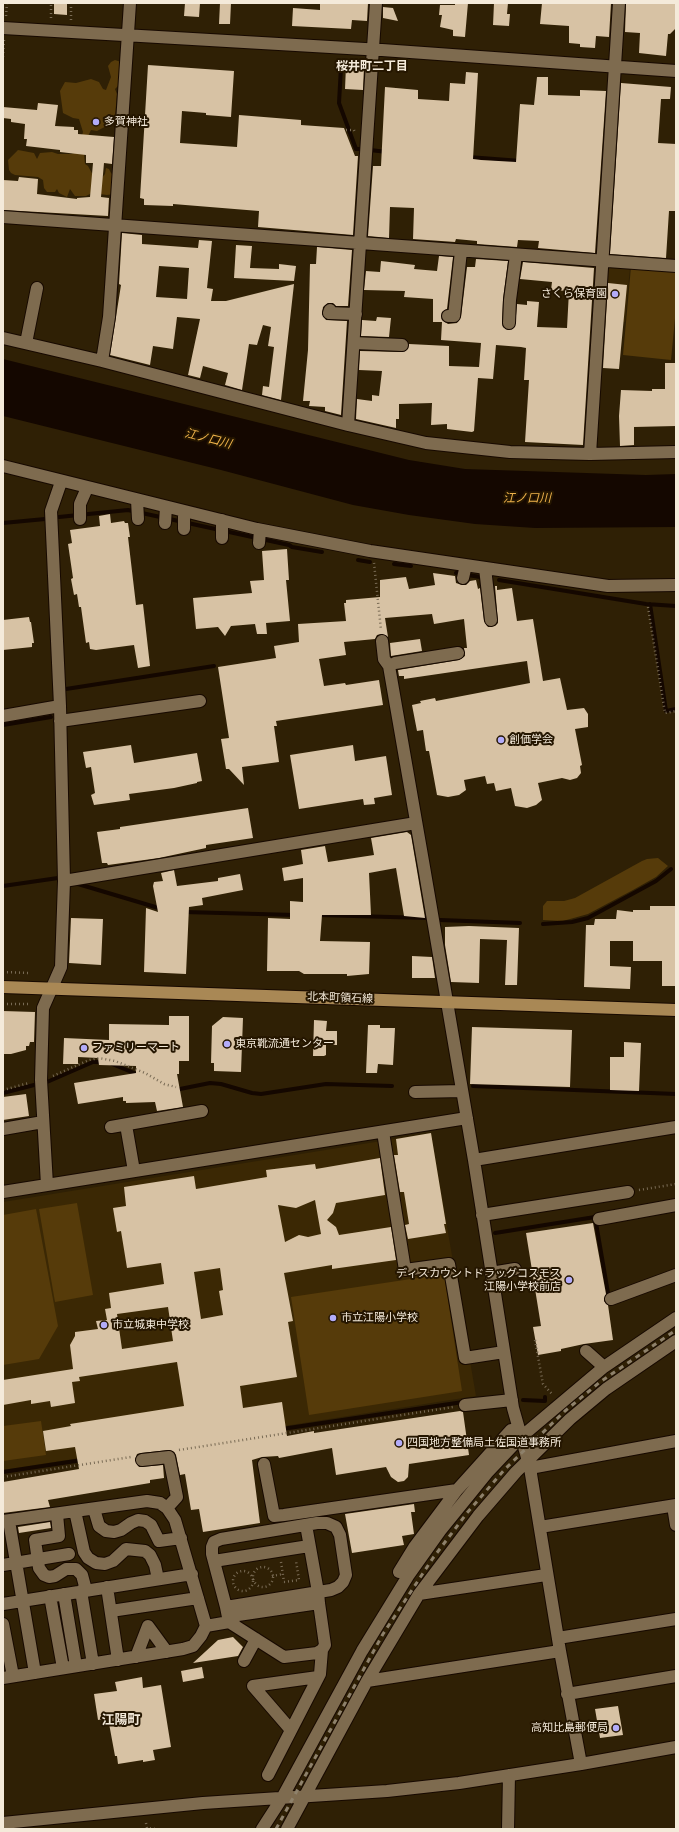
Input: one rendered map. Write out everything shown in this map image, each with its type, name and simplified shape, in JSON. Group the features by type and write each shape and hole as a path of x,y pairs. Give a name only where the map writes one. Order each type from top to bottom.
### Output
{"main road":[{"name":"北本町領石線","path":"3,987 676,1010"}],"street":[{"path":"102,361 109,317 130,3"},
{"path":"348,425 376,3"},
{"path":"590,454 619,3"},
{"path":"4,28 372,49 676,71"},
{"path":"3,217 676,266"},
{"path":"448,316 454,316 461,251"},
{"path":"509,323 510,300 516,255"},
{"path":"26,343 37,288"},
{"path":"330,310 330,313 356,314"},
{"path":"3,338 102,361 401,438 454,447 510,452 590,454 676,452"},
{"path":"354,342 402,345"},
{"path":"3,466 62,482 260,530 370,551 608,586 676,585"},
{"path":"47,1185 40,1080 44,1008 61,967 64,881 60,706 51,511 62,482"},
{"path":"80,514 81,500 87,488"},
{"path":"137,500 138,519"},
{"path":"165,523 166,507"},
{"path":"184,511 184,529"},
{"path":"222,520 222,538"},
{"path":"259,544 260,530"},
{"path":"463,578 466,565"},
{"path":"486,568 491,620"},
{"path":"382,640 384,659 389,666 467,1118 512,1400 529,1464 540,1527 546,1575 581,1764"},
{"path":"389,666 395,663 458,653"},
{"path":"60,721 200,701"},
{"path":"3,716 60,706"},
{"path":"64,881 416,823"},
{"path":"415,1092 462,1091"},
{"path":"111,1127 202,1111"},
{"path":"3,1192 467,1118"},
{"path":"3,1129 43,1122"},
{"path":"126,1125 134,1172"},
{"path":"474,1160 676,1127"},
{"path":"383,1132 405,1270 449,1264 465,1358 504,1352"},
{"path":"482,1214 628,1192"},
{"path":"599,1219 676,1205"},
{"path":"492,1273 514,1269"},
{"path":"612,1299 676,1275"},
{"path":"262,1829 282,1798 362,1651 408,1576 440,1531 477,1484 520,1434 604,1367 676,1318"},
{"path":"287,1829 367,1680 419,1594 478,1516 529,1464 559,1429 606,1389 676,1341"},
{"path":"586,1351 604,1367"},
{"path":"465,1405 512,1400"},
{"path":"399,1572 457,1490 511,1430 520,1434"},
{"path":"529,1464 676,1441"},
{"path":"139,1458 169,1457 177,1497 167,1508"},
{"path":"264,1464 274,1516 457,1490"},
{"path":"3,1624 8,1677 35,1673 76,1666 93,1664 167,1652 193,1646 201,1636 206,1626 181,1538 175,1520 167,1508 160,1503 147,1501 6,1521 16,1562 35,1673"},
{"path":"540,1527 675,1505 676,1525"},
{"path":"94,1509 99,1526 106,1532 122,1530 138,1520 145,1521 151,1525 159,1541 181,1538"},
{"path":"75,1511 84,1552 88,1558 96,1563 105,1564 113,1561 126,1549 145,1551 150,1555 155,1565 158,1579"},
{"path":"57,1514 59,1536 35,1540 39,1568 44,1575 49,1577 55,1576 66,1569 79,1570 84,1591 93,1664"},
{"path":"206,1626 229,1622 238,1615 318,1597 343,1582 346,1575 340,1535 336,1527 327,1523 221,1539 214,1542 212,1547 229,1622 284,1657 317,1653 322,1650"},
{"path":"268,1775 320,1674 322,1650 325,1645 306,1525"},
{"path":"214,1561 310,1546"},
{"path":"3,1565 68,1554"},
{"path":"3,1604 192,1574"},
{"path":"419,1594 546,1575"},
{"path":"107,1587 118,1660"},
{"path":"64,1594 76,1666"},
{"path":"50,1596 63,1668"},
{"path":"226,1607 287,1597 318,1597"},
{"path":"111,1611 198,1598"},
{"path":"558,1638 676,1619"},
{"path":"136,1657 148,1626 167,1652"},
{"path":"244,1661 256,1640"},
{"path":"367,1680 560,1651"},
{"path":"567,1694 676,1676"},
{"path":"291,1730 253,1686 318,1677"},
{"path":"3,1823 203,1803 387,1792 581,1764 676,1747"},
{"path":"508,1829 509,1775"}],"path":[{"path":"3,57 7,3"},
{"path":"51,3 51,19"},
{"path":"71,3 71,20"},
{"path":"346,130 352,130"},
{"path":"370,551 375,566 382,640"},
{"path":"648,607 665,713 676,711"},
{"path":"3,972 28,973"},
{"path":"3,1004 28,1004"},
{"path":"3,1090 40,1080 89,1060 99,1058 115,1061 164,1084 176,1087"},
{"path":"628,1192 676,1184"},
{"path":"535,1340 543,1384 557,1399"},
{"path":"175,1450 465,1405"},
{"path":"3,1477 139,1458"},
{"path":"279,1551 287,1597"},
{"path":"284,1582 299,1580 296,1561 312,1559"},
{"path":"253,1579 251,1587 246,1590 237,1588 234,1582 235,1576 243,1571 248,1573 253,1579 259,1587 266,1586 271,1583 272,1576 270,1571 261,1568 254,1573 253,1579"},
{"path":"272,1576 283,1574"},
{"path":"146,1823 147,1828 156,1829"}],"shaded area":[{"path":"115,60 121,62 119,85 115,89 117,94 115,116 112,123 97,131 91,130 86,140 84,154 85,164 88,166 95,179 101,179 105,174 106,168 109,169 117,178 114,194 107,195 92,193 86,196 75,196 70,189 67,197 59,193 57,189 55,192 47,192 44,188 43,180 38,177 15,175 11,173 9,170 8,160 18,150 34,153 37,159 40,153 52,152 58,154 71,154 77,152 83,132 79,119 63,113 60,91 65,82 76,83 91,79 99,82 103,89 106,90 111,77 108,66"},
{"name":"さくら保育園","path":"605,265 630,267 625,322 601,320"},
{"path":"631,267 676,271 676,308 671,360 623,355"},
{"path":"658,858 668,866 656,877 633,890 588,914 563,921 543,920 543,906 547,901 564,901 575,898 642,861"},
{"path":"431,1133 476,1396 3,1470 3,1202"},
{"path":"77,1203 93,1295 55,1302 39,1209"},
{"path":"36,1209 58,1326 39,1359 3,1365 3,1215"},
{"path":"444,1274 462,1391 309,1415 291,1297"},
{"path":"41,1421 46,1455 3,1461 3,1426"}],"water":[{"name":"江ノ口川","path":"3,359 409,460 465,469 646,475 676,474 676,527 535,528 475,524 409,515 353,505 221,470 3,416"}],"building":[{"path":"54,3 67,3 67,15 54,14"},
{"path":"185,3 200,3 199,17 184,16"},
{"path":"220,3 231,3 230,24 219,24"},
{"path":"320,3 368,3 367,21 352,20 351,29 292,26 293,8 320,10"},
{"path":"455,3 468,3 465,37 453,36 453,30 440,27 442,15 439,15 440,5 455,5"},
{"path":"494,3 508,3 507,14 510,14 509,26 493,25"},
{"path":"542,3 611,3 609,37 596,36 595,48 580,47 580,44 569,43 569,26 540,24"},
{"path":"626,3 676,3 676,28 668,34 666,56 639,53 640,33 625,32"},
{"path":"383,7 393,8 398,21 383,18"},
{"path":"148,65 234,71 231,117 182,111 180,143 237,147 239,115 301,120 301,125 344,128 355,156 358,156 353,235 258,227 259,211 173,204 173,206 144,205 144,199 140,198"},
{"path":"346,66 364,67 363,90 345,89"},
{"path":"466,72 478,73 473,159 516,162 520,104 534,105 537,77 548,77 548,95 580,96 580,90 606,91 595,253 538,248 539,241 518,240 517,247 477,244 477,241 456,239 455,242 413,239 414,208 390,207 389,238 368,236 373,166 381,166 385,87 418,90 418,99 449,101 450,83 465,84"},
{"path":"621,83 671,87 670,99 661,99 658,143 676,144 676,211 669,211 666,258 610,254"},
{"path":"38,103 58,105 55,126 74,127 74,130 78,130 78,134 114,137 112,164 104,163 101,197 109,198 108,216 3,210 3,180 18,181 19,177 38,179 37,194 77,199 90,197 93,163 86,163 86,155 26,146 27,139 24,139 25,124 11,122 11,119 3,118 3,107 37,110"},
{"path":"122,233 142,235 142,244 198,248 199,240 212,241 207,288 213,289 211,301 226,301 294,284 281,400 262,395 263,386 269,387 274,347 268,346 271,327 263,325 257,345 249,344 242,390 225,385 228,373 203,366 200,378 188,375 200,319 177,317 173,349 153,346 150,365 110,355 121,285 119,284","holes":["159,266 189,268 187,299 156,297"]},
{"path":"236,245 252,246 250,268 279,269 279,264 296,266 294,281 234,278"},
{"path":"317,247 352,250 348,306 336,306 333,303 328,303 323,307 322,314 326,320 347,321 341,415 325,411 325,407 309,406 310,401 303,401 308,350 310,264 316,264"},
{"path":"439,256 453,257 447,309 442,312 441,316 442,320 448,324 457,323 461,317 467,267 475,267 476,259 508,261 503,299 502,323 503,327 508,330 515,327 517,304 527,305 527,301 539,302 537,327 567,328 569,291 551,290 552,282 520,279 523,262 594,268 583,445 525,442 529,380 524,380 526,348 521,347 496,345 493,379 478,378 474,431 472,432 447,429 447,424 431,425 432,403 399,404 399,419 396,419 396,428 356,419 357,399 372,401 372,395 379,396 382,371 359,370 360,351 402,352 408,349 409,344 449,346 449,366 479,367 481,343 441,340 442,322 433,322 433,299 404,297 405,291 364,290 366,271 380,272 381,261 415,265 414,269 437,271"},
{"path":"608,283 627,285 619,369 603,368"},
{"path":"377,317 391,318 389,337 361,336 362,320 376,321"},
{"path":"665,363 676,363 676,426 634,427 634,445 620,446 619,416 621,390 652,391 652,389 665,389"},
{"path":"110,514 111,523 124,521 125,523 128,523 130,537 128,537 136,605 143,604 150,666 138,668 134,645 96,650 90,649 89,642 86,643 81,607 79,607 77,594 74,595 71,579 73,578 68,544 72,543 70,530 100,526 99,516"},
{"path":"287,549 289,580 286,580 290,621 266,623 267,634 257,634 255,624 231,626 225,636 218,627 196,629 193,598 252,593 250,581 264,580 262,551"},
{"path":"433,573 455,576 456,583 462,585 466,585 470,581 476,580 478,589 480,588 484,621 488,627 495,626 498,623 495,586 497,586 497,590 512,588 517,621 533,619 543,681 560,678 567,710 584,708 588,714 588,727 575,729 582,765 580,766 581,773 577,778 570,780 562,778 538,783 542,800 536,805 527,808 515,806 511,788 496,791 494,783 487,784 485,776 464,780 466,790 459,795 448,797 437,795 429,751 426,751 423,730 417,731 412,705 421,703 420,701 435,698 436,701 530,683 527,661 404,679 404,676 399,676 398,670 459,660 465,656 464,648 467,648 464,619 434,624 432,614 385,618 388,637 382,634 377,635 375,639 344,642 346,655 319,659 324,686 345,683 346,685 379,680 383,705 276,721 277,726 274,726 279,762 242,767 244,785 229,769 226,769 221,739 229,738 218,667 276,658 274,646 299,642 298,624 346,621 344,603 346,603 346,600 380,597 380,580 406,577 409,589 435,585"},
{"path":"29,617 34,643 32,643 32,647 3,650 3,620"},
{"path":"420,639 422,651 391,656 390,643"},
{"path":"131,745 134,763 197,753 202,781 174,788 129,794 130,800 94,805 91,795 95,793 91,767 86,768 83,752"},
{"path":"353,745 355,761 386,756 392,795 374,798 375,804 364,805 363,799 299,809 290,755"},
{"path":"248,808 253,838 206,845 206,848 159,858 108,865 107,863 102,863 97,832 120,829 120,827"},
{"path":"407,832 411,835 425,918 404,916 396,868 369,873 371,915 322,915 320,941 370,942 369,974 347,976 347,974 304,974 299,971 267,971 268,918 290,919 290,901 303,902 303,878 284,881 282,868 303,864 301,850 325,846 328,862 374,855 371,838"},
{"path":"174,870 177,886 218,881 218,878 240,874 243,890 202,898 203,905 189,907 186,974 144,972 146,908 158,912 153,886 154,882 163,881 161,873"},
{"path":"650,906 676,906 676,986 662,986 662,961 633,961 633,941 610,941 610,966 631,967 630,989 584,987 586,925 594,925 595,919 616,919 617,910 633,912 633,910 650,910"},
{"path":"71,918 103,919 101,965 69,963"},
{"path":"469,926 519,928 517,985 505,985 507,940 480,939 479,983 451,982 445,945 445,927"},
{"path":"412,956 432,957 435,978 412,978"},
{"path":"3,1011 35,1012 34,1042 30,1042 29,1046 26,1046 26,1050 11,1054 3,1054"},
{"path":"169,1016 189,1016 189,1061 179,1061 179,1074 177,1074 183,1107 157,1111 155,1102 126,1103 126,1101 123,1101 123,1097 78,1104 74,1083 136,1073 136,1066 99,1065 98,1058 78,1057 78,1064 63,1064 64,1038 109,1040 109,1024 169,1025"},
{"name":"東京靴流通センター","path":"223,1017 243,1018 241,1072 214,1071 214,1063 211,1063 212,1026"},
{"path":"314,1020 327,1021 326,1031 337,1031 337,1045 326,1045 326,1055 324,1056 313,1056"},
{"path":"368,1025 380,1025 380,1028 395,1028 393,1065 378,1064 377,1073 366,1073"},
{"path":"472,1027 572,1030 570,1087 470,1084"},
{"path":"624,1042 641,1043 639,1091 610,1090 610,1057 624,1057"},
{"path":"26,1094 29,1116 3,1120 3,1097"},
{"path":"431,1133 446,1224 444,1224 446,1233 408,1239 405,1225 409,1224 404,1192 400,1192 394,1155 398,1155 396,1139"},
{"path":"380,1158 385,1195 336,1203 333,1213 327,1220 336,1227 339,1235 391,1227 396,1260 332,1269 332,1265 284,1273 293,1321 288,1322 297,1377 240,1386 243,1408 282,1402 287,1436 460,1411 463,1412 469,1455 409,1464 408,1477 404,1481 398,1482 391,1477 386,1467 336,1475 332,1448 279,1458 278,1456 262,1457 252,1460 260,1523 203,1532 199,1509 191,1510 185,1474 180,1475 176,1455 174,1452 169,1450 137,1454 135,1460 139,1467 163,1465 164,1478 150,1480 150,1483 48,1500 50,1507 3,1513 3,1482 79,1469 75,1447 46,1451 43,1431 71,1426 70,1424 184,1406 177,1362 79,1377 80,1381 72,1382 75,1403 51,1407 50,1401 31,1404 31,1400 3,1405 3,1380 73,1369 70,1345 75,1336 75,1332 98,1329 96,1321 107,1320 105,1309 111,1308 109,1293 164,1284 161,1263 127,1268 121,1231 117,1232 113,1208 126,1206 124,1187 194,1176 196,1189 267,1177 266,1170 315,1164 316,1169","holes":["315,1200 321,1234 308,1237 299,1235 285,1242 278,1205 296,1208","220,1268 223,1290 219,1291 223,1315 201,1319 194,1272","168,1307 173,1341 122,1349 117,1314"]},
{"name":"ディスカウントドラッグコスモス 江陽小学校前店","path":"593,1223 606,1294 604,1301 608,1305 613,1340 584,1344 561,1349 561,1351 538,1355 533,1327 541,1326 526,1233"},
{"path":"414,1504 415,1512 411,1512 414,1534 402,1536 404,1545 352,1553 345,1514"},
{"path":"50,1522 51,1528 19,1533 18,1527"},
{"path":"233,1637 243,1647 238,1656 193,1663 218,1640"},
{"path":"202,1667 204,1678 183,1682 181,1671"},
{"path":"142,1677 143,1688 161,1685 171,1747 153,1750 155,1760 143,1762 143,1760 118,1764 117,1756 115,1756 108,1718 98,1720 94,1694 117,1691 115,1682"},
{"path":"618,1706 623,1735 600,1738 595,1709"}],"waterway":[{"path":"338,62 341,67 339,103 356,149 362,149"},
{"path":"370,150 387,152"},
{"path":"468,157 521,161"},
{"path":"59,517 128,510 289,545 292,547 322,552"},
{"path":"3,523 45,519"},
{"path":"358,560 370,562"},
{"path":"394,564 411,566"},
{"path":"456,573 480,577"},
{"path":"499,580 646,604 676,606"},
{"path":"650,604 666,711 676,709"},
{"path":"66,689 214,666"},
{"path":"3,725 51,717"},
{"path":"543,924 572,922 588,918 656,881 671,869"},
{"path":"3,886 58,878"},
{"path":"78,884 162,909"},
{"path":"184,912 295,915"},
{"path":"318,915 426,918"},
{"path":"440,920 520,923"},
{"path":"47,1082 93,1062 104,1062"},
{"path":"112,1064 139,1075"},
{"path":"175,1090 210,1083 221,1084 252,1093 261,1094 326,1084 392,1086"},
{"path":"3,1093 34,1085"},
{"path":"473,1086 676,1094"},
{"path":"495,1233 595,1217 608,1293"},
{"path":"523,1400 545,1401 545,1397"},
{"path":"282,1429 463,1402"},
{"path":"3,1472 82,1460"}],"railway":[{"path":"276,1829 383,1634 433,1558 467,1513 505,1469 565,1411 600,1382 676,1330"}],"place":[{"name":"多賀神社","path":"96,122"},
{"name":"さくら保育園","path":"615,294"},
{"name":"創価学会","path":"501,740"},
{"name":"東京靴流通センター","path":"227,1044"},
{"name":"ファミリーマート","path":"84,1048"},
{"name":"ディスカウントドラッグコスモス 江陽小学校前店","path":"569,1280"},
{"name":"市立江陽小学校","path":"333,1318"},
{"name":"市立城東中学校","path":"104,1325"},
{"name":"四国地方整備局土佐国道事務所","path":"399,1443"},
{"name":"高知比島郵便局","path":"616,1728"}],"district":[{"name":"桜井町二丁目","path":"372,67"},
{"name":"江陽町","path":"121,1720"}]}
